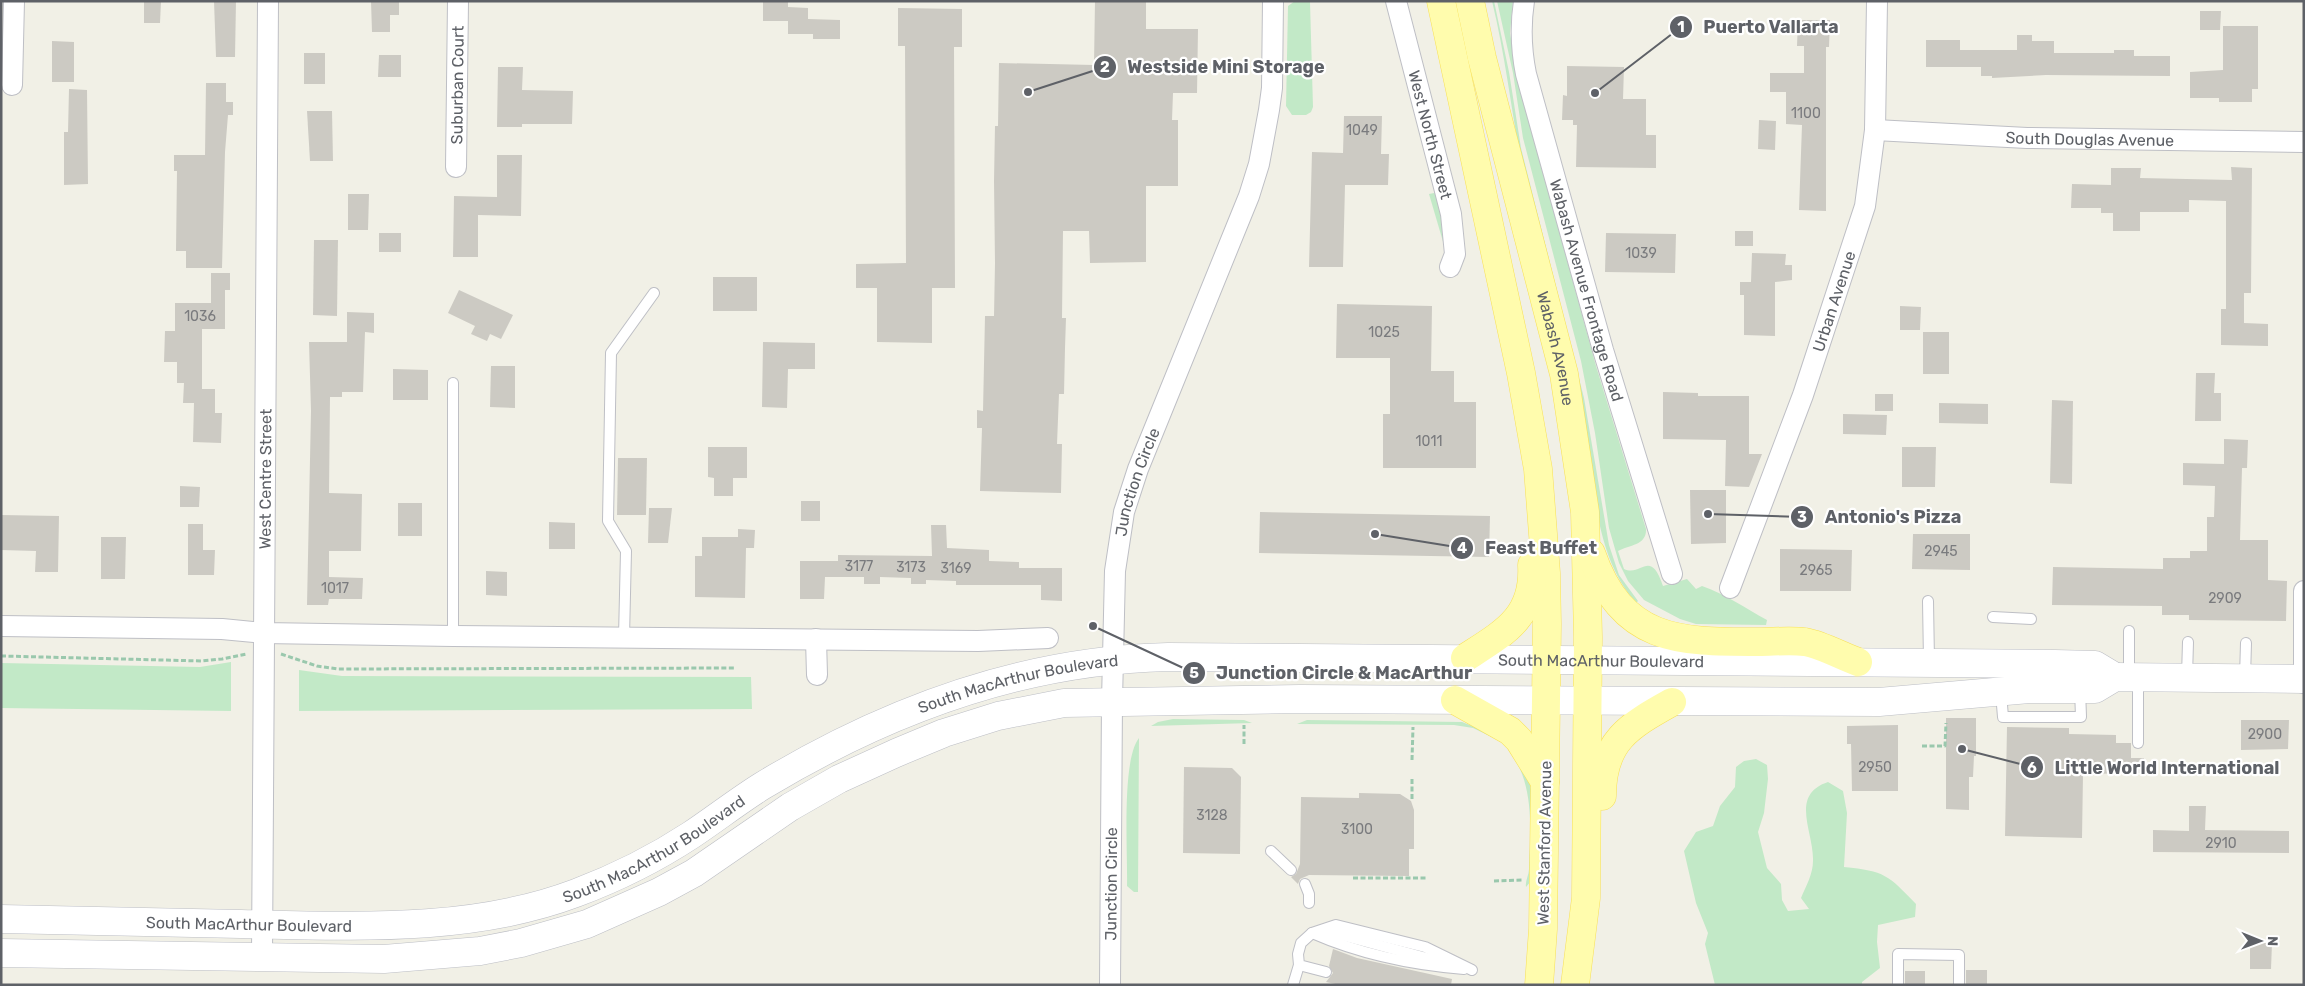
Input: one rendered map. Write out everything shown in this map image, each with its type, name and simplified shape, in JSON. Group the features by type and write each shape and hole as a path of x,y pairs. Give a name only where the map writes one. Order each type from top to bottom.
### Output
{"main road":[{"path":"1441,1 1521,373 1536,460 1543,518 1546,573 1545,701"},
{"name":"Wabash Avenue","path":"1470,1 1482,58 1564,374 1576,445 1586,519 1588,702"},
{"path":"1465,658 1508,630 1520,616 1531,591 1532,576 1526,502 1512,408 1521,373"},
{"path":"1586,519 1592,554 1602,580 1612,596 1637,621 1656,631 1676,638 1700,642 1805,642 1858,662"},
{"name":"South MacArthur Boulevard","path":"1,919 389,925 445,921 518,910 575,894 652,858 691,835 768,783 856,734 888,719 947,696 983,686 1053,669 1112,660 1168,657 1929,662 2094,665 2127,677 2245,678 2303,681"},
{"name":"South MacArthur Boulevard","path":"1,953 384,959 480,951 521,943 587,924 625,909 694,872 790,807 838,779 896,753 944,733 998,716 1064,703 1300,699 1588,702 1879,702 2001,692 2095,689 2127,677"},
{"path":"1455,700 1510,731 1518,740 1545,782"},
{"name":"West Stanford Avenue","path":"1539,985 1544,929 1545,701"},
{"path":"1575,985 1586,898 1588,702"},
{"path":"1586,898 1601,874 1602,778 1605,763 1613,746 1628,729 1672,702"}],"street":[{"path":"12,85 14,1"},
{"name":"West Centre Street","path":"262,956 268,1"},
{"name":"Suburban Court","path":"456,167 458,1"},
{"name":"Junction Circle","path":"1110,985 1112,660 1115,571 1124,512 1138,469 1249,196 1259,164 1272,88 1273,1"},
{"name":"West North Street","path":"1396,1 1451,214 1455,254 1450,267"},
{"name":"Wabash Avenue Frontage Road","path":"1524,1 1521,52 1526,74 1603,350 1672,574"},
{"name":"Urban Avenue","path":"1730,588 1803,395 1865,206 1875,130 1877,1"},
{"name":"South Douglas Avenue","path":"1875,130 2027,138 2304,142"},
{"path":"2303,681 2304,591"},
{"path":"1,626 222,629 263,633 453,636 978,640 1048,638"},
{"path":"816,639 817,675"}],"lane":[{"path":"624,637 626,551 608,521 611,353 654,293"},
{"path":"453,382 453,636"},
{"path":"1928,601 1929,662"},
{"path":"1993,617 2031,619"},
{"path":"2129,631 2127,677 2138,743"},
{"path":"2187,678 2188,642"},
{"path":"2245,678 2246,643"},
{"path":"1272,851 1291,870"},
{"path":"1305,884 1310,894 1309,903"},
{"path":"1293,985 1298,965 1298,954 1302,943 1312,934 1336,925 1425,947 1472,970 1421,965 1331,942 1312,934"},
{"path":"1898,985 1898,954 1959,955 1959,985"},
{"path":"1298,965 1326,972"}],"path":[{"path":"1,656 202,661 222,660 243,654"},
{"path":"286,654 299,661 338,669 736,668"},
{"path":"1922,746 1945,746 1946,724"},
{"path":"1244,725 1244,744"},
{"path":"1412,760 1413,727"},
{"path":"1412,779 1412,799"},
{"path":"1353,878 1427,878"},
{"path":"1494,881 1524,880"}],"green space":[{"path":"1295,1 1310,2 1313,107 1311,112 1306,115 1292,115 1286,106 1288,6"},
{"path":"1492,1 1494,1 1509,72 1521,148 1584,398 1609,545 1619,575 1638,601 1636,603 1620,581 1609,557 1601,532 1581,399 1527,191 1501,41"},
{"path":"1497,1 1513,1 1510,33 1518,81 1596,366 1646,529 1646,534 1641,541 1618,551 1624,569 1636,570 1650,566 1654,568 1663,586 1687,579 1696,589 1702,586 1710,589 1767,620 1766,625 1696,624 1680,619 1644,600 1628,581 1619,563 1609,528 1595,433 1581,361 1523,138 1513,73"},
{"path":"1429,194 1439,195 1444,245"},
{"path":"231,662 231,711 1,708 1,663 200,667"},
{"path":"299,670 342,676 751,677 752,709 299,711"},
{"path":"1173,719 1244,720 1252,723 1151,726 1158,722"},
{"path":"1307,720 1462,722 1501,737 1498,740 1473,728 1454,725 1297,724"},
{"path":"1139,738 1138,892 1134,892 1127,886 1127,809 1130,766 1133,750"},
{"path":"1505,740 1524,768 1530,785 1534,812 1531,881 1526,887 1530,853 1529,802 1526,785 1520,770 1513,756 1502,743"},
{"path":"1756,759 1767,765 1768,779 1764,813 1758,832 1767,868 1781,884 1782,900 1788,911 1809,909 1801,898 1813,866 1806,805 1809,796 1816,788 1828,782 1843,791 1847,813 1844,867 1869,870 1885,876 1916,904 1915,917 1878,925 1877,942 1880,968 1862,982 1862,985 1715,985 1705,944 1708,933 1696,903 1684,851 1696,832 1713,826 1720,806 1735,787 1736,767 1744,761"}],"building":[{"path":"144,1 161,1 160,23 144,23"},
{"path":"214,1 236,1 235,57 216,57"},
{"path":"371,1 399,1 399,15 390,15 390,32 372,32"},
{"path":"763,1 788,1 788,7 808,8 808,19 840,20 840,39 813,39 813,34 788,34 788,21 763,21"},
{"path":"1095,1 1146,1 1146,29 1198,29 1197,93 1173,93 1172,120 1178,120 1178,186 1146,186 1146,262 1090,263 1089,231 1063,231 1062,318 1066,318 1064,394 1059,394 1057,444 1062,444 1061,493 980,491 982,428 977,428 977,410 983,411 985,316 994,316 995,126 998,126 999,63 1094,65"},
{"path":"898,8 962,9 962,47 954,47 955,288 932,288 932,343 877,342 877,288 856,288 856,264 906,263 905,46 898,46"},
{"path":"2200,11 2221,11 2220,30 2200,30"},
{"path":"1798,20 1830,20 1829,47 1826,47 1826,211 1799,210 1802,125 1786,124 1786,92 1770,92 1770,73 1804,73 1804,46 1797,46"},
{"path":"2223,26 2258,26 2258,89 2252,89 2252,102 2219,102 2219,98 2190,98 2190,72 2223,70"},
{"path":"2017,35 2032,35 2032,41 2054,41 2054,53 2114,53 2114,50 2134,50 2134,56 2170,56 2170,76 2046,75 1992,78 1992,76 1981,76 1981,67 1926,67 1926,40 1960,40 1960,50 2017,50"},
{"path":"52,41 74,42 74,82 52,82"},
{"path":"304,53 325,53 325,84 304,84"},
{"path":"379,55 401,55 401,77 378,77"},
{"path":"1567,66 1624,67 1623,99 1646,99 1646,135 1656,135 1656,168 1576,167 1577,125 1573,125 1573,120 1562,120 1563,95 1567,96"},
{"path":"498,67 523,67 522,90 573,91 572,124 522,124 522,127 497,127"},
{"path":"206,83 226,83 226,102 233,102 233,115 228,115 225,152 222,268 186,268 186,251 176,251 177,171 174,171 174,155 205,155"},
{"path":"69,89 87,90 88,184 64,185 64,132 68,132"},
{"path":"307,111 332,111 333,161 310,161"},
{"path":"1344,116 1382,116 1381,154 1389,154 1388,185 1345,185 1343,267 1309,267 1312,152 1343,153"},
{"path":"1759,120 1776,121 1775,150 1758,149"},
{"path":"497,155 522,155 521,216 478,215 478,257 453,257 454,196 497,197"},
{"path":"2231,167 2252,168 2251,293 2244,293 2244,323 2268,324 2268,346 2221,345 2221,309 2226,309 2226,201 2189,200 2189,212 2140,212 2140,231 2113,231 2113,213 2101,213 2101,208 2071,208 2072,184 2111,185 2111,168 2141,168 2140,178 2232,180"},
{"path":"348,194 369,194 368,230 348,230"},
{"path":"1735,231 1753,231 1753,246 1735,246"},
{"path":"379,233 401,233 401,252 379,252"},
{"path":"1606,233 1676,234 1675,273 1605,272"},
{"path":"314,240 338,240 337,316 313,315"},
{"path":"1752,253 1786,254 1785,265 1792,265 1792,280 1775,282 1775,336 1744,335 1744,295 1740,295 1740,282 1751,282"},
{"path":"211,273 230,273 230,290 225,290 225,329 202,329 202,389 215,389 215,413 222,413 221,443 193,442 194,403 183,403 184,383 177,383 177,362 164,362 165,331 175,331 175,303 211,303"},
{"path":"713,277 757,277 757,311 713,311"},
{"path":"459,290 513,315 501,339 490,334 487,341 471,334 475,326 448,313"},
{"path":"1337,304 1432,306 1431,371 1454,371 1454,402 1476,402 1476,468 1383,468 1383,414 1390,414 1390,358 1336,358"},
{"path":"1900,306 1921,307 1920,330 1900,330"},
{"path":"347,312 374,313 374,333 365,332 363,392 342,392 342,397 330,397 329,493 362,494 361,551 329,551 329,577 363,578 362,599 329,599 328,605 307,605 311,411 309,342 347,342"},
{"path":"1923,332 1949,332 1949,374 1923,374"},
{"path":"763,342 815,343 815,369 788,369 787,408 762,407"},
{"path":"491,366 515,366 515,408 490,407"},
{"path":"393,369 428,370 428,400 393,400"},
{"path":"2196,373 2215,373 2214,393 2221,393 2221,421 2195,421"},
{"path":"1663,392 1698,393 1698,396 1749,396 1749,454 1762,454 1749,487 1725,486 1726,440 1663,439"},
{"path":"1875,394 1893,394 1893,411 1875,411"},
{"path":"2052,400 2073,401 2072,484 2050,483"},
{"path":"1939,403 1988,404 1988,424 1939,423"},
{"path":"1843,414 1887,415 1886,435 1843,434"},
{"path":"2224,439 2248,440 2247,468 2242,468 2240,540 2268,540 2268,580 2287,581 2286,621 2189,620 2189,615 2162,615 2162,606 2052,605 2053,567 2163,569 2163,558 2190,558 2190,551 2207,551 2207,517 2214,517 2215,486 2183,485 2183,463 2224,464"},
{"path":"708,447 747,447 747,478 733,478 733,496 714,496 714,478 708,477"},
{"path":"1902,447 1936,447 1935,487 1902,487"},
{"path":"618,458 647,458 646,515 617,515"},
{"path":"180,486 200,487 199,507 180,507"},
{"path":"1690,490 1726,490 1726,543 1691,544"},
{"path":"801,501 820,501 820,521 801,521"},
{"path":"398,503 422,503 422,536 398,536"},
{"path":"649,508 672,508 668,543 648,543"},
{"path":"1260,512 1490,516 1489,557 1259,553"},
{"path":"1,515 59,516 58,572 35,572 36,551 1,550"},
{"path":"549,522 575,523 575,549 549,549"},
{"path":"188,524 203,524 203,550 215,550 214,575 188,575"},
{"path":"931,525 946,525 947,548 989,550 989,561 1019,562 1019,568 1062,568 1062,601 1041,600 1041,585 956,585 956,581 926,580 926,584 911,584 911,578 880,577 880,584 864,584 864,577 825,577 824,599 800,599 800,561 838,561 838,555 932,556"},
{"path":"738,529 755,530 754,548 746,548 745,598 695,597 695,556 702,556 702,537 738,537"},
{"path":"1913,534 1970,534 1970,570 1912,569"},
{"path":"101,537 126,537 125,579 101,579"},
{"path":"1780,549 1852,550 1851,591 1780,591"},
{"path":"486,571 507,572 507,596 486,595"},
{"path":"1946,718 1976,718 1976,756 1974,756 1973,777 1969,777 1969,810 1946,809"},
{"path":"2241,720 2289,720 2288,749 2241,750"},
{"path":"1898,725 1898,791 1852,791 1851,744 1847,744 1847,726"},
{"path":"2007,727 2069,728 2069,734 2116,735 2116,743 2131,743 2131,758 2144,758 2145,773 2083,774 2082,838 2005,836"},
{"path":"1184,767 1232,768 1241,777 1240,854 1183,853"},
{"path":"1359,793 1400,794 1411,801 1414,810 1414,849 1409,849 1409,876 1309,875 1300,879 1298,884 1291,877 1296,874 1300,864 1301,797 1359,798"},
{"path":"2189,806 2206,806 2205,830 2289,831 2289,853 2153,852 2153,830 2189,831"},
{"path":"2250,943 2272,943 2271,969 2250,969"},
{"path":"1333,949 1357,958 1452,979 1451,985 1340,985 1326,982 1333,973 1329,966"},
{"path":"1966,970 1987,970 1987,985 1966,985"},
{"path":"1905,971 1925,971 1925,985 1905,985"}],"place":[{"name":"Westside Mini Storage","path":"1028,92"},
{"name":"Puerto Vallarta","path":"1595,93"},
{"name":"Antonio's Pizza","path":"1708,514"},
{"name":"Feast Buffet","path":"1375,534"},
{"name":"Junction Circle & MacArthur","path":"1093,626"},
{"name":"Little World International","path":"1962,749"}]}
